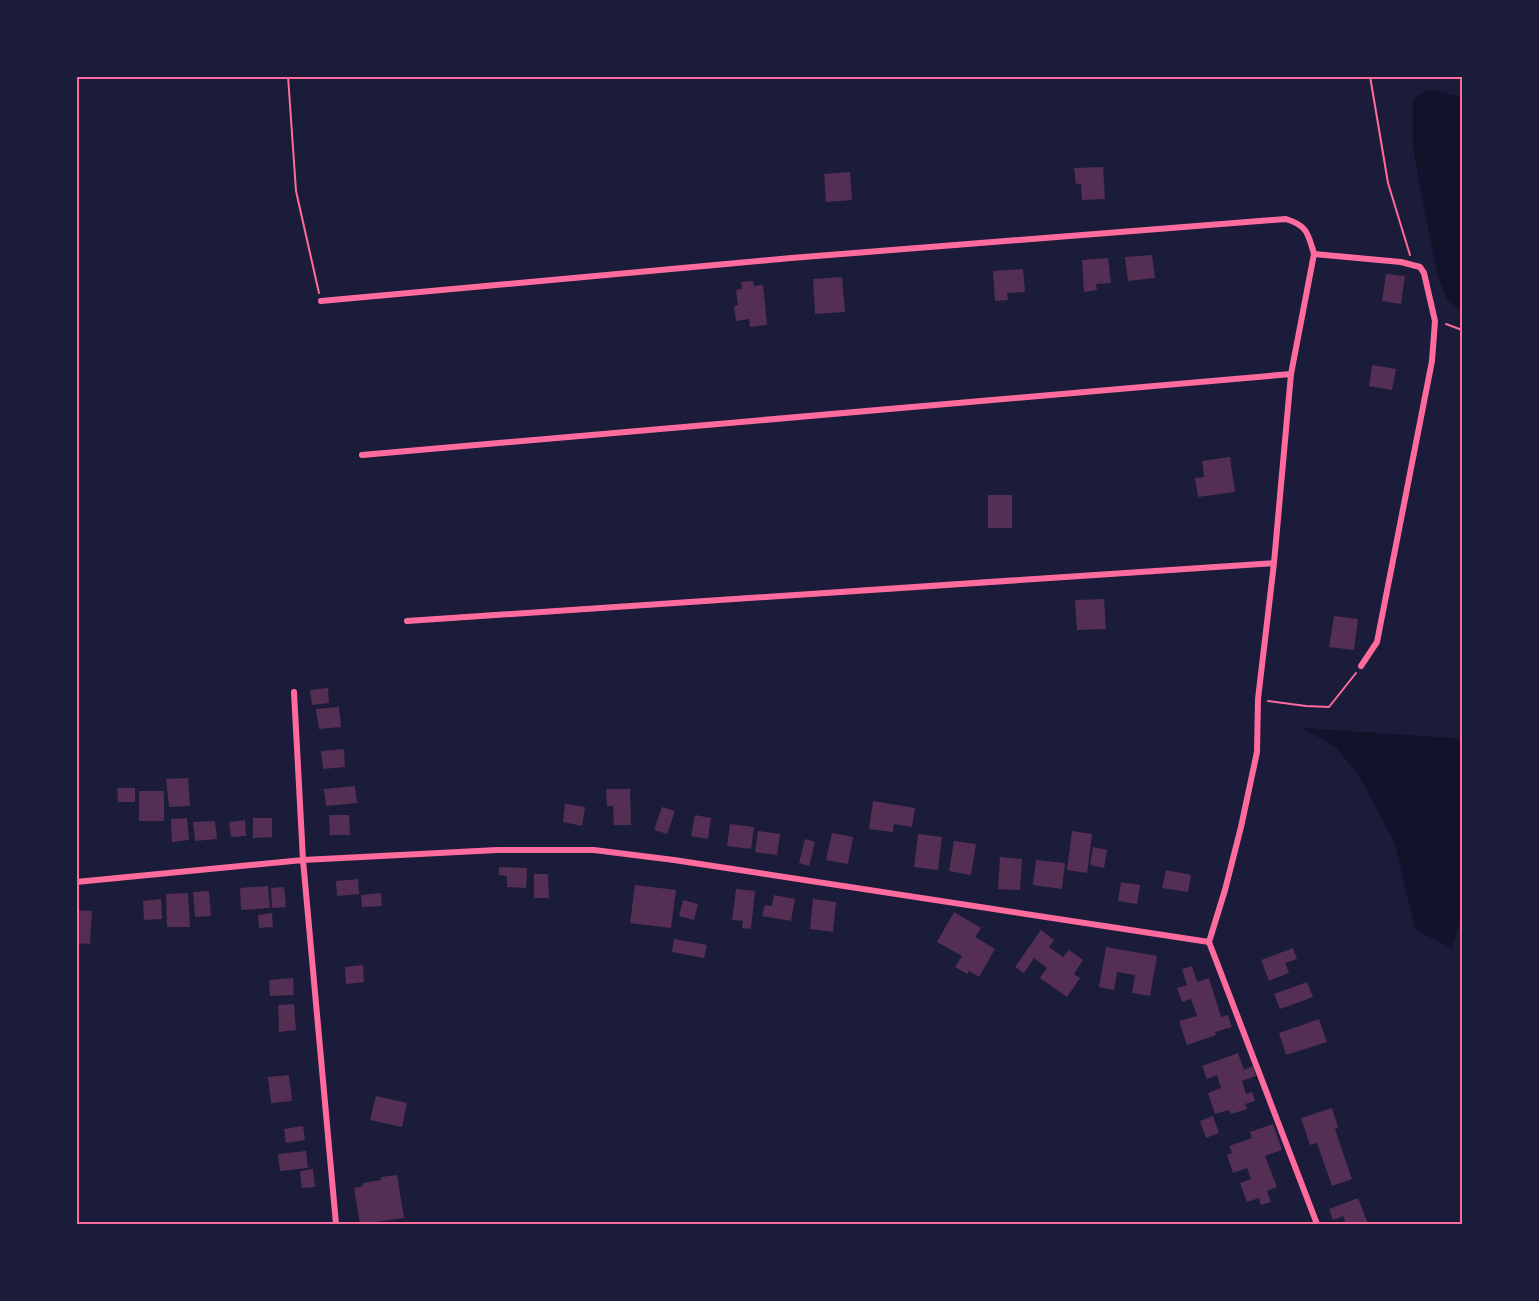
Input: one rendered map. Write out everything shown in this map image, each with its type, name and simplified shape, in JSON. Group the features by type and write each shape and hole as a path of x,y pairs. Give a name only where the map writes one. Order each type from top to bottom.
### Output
{"street":[{"path":"321,301 791,258 1286,219 1300,224 1307,232 1314,254 1291,374 1274,563 1258,699 1257,752 1228,880 1209,942 1317,1224"},
{"path":"1314,254 1411,264 1420,267 1424,273 1435,321 1432,361 1377,642 1361,666"},
{"path":"362,455 1291,374"},
{"path":"407,621 1274,563"},
{"path":"294,693 303,860 336,1224"},
{"path":"76,882 303,860 497,850 594,850 1209,942"}],"path":[{"path":"288,76 296,191 321,301"},
{"path":"1370,76 1388,183 1411,264"},
{"path":"1435,321 1462,330"},
{"path":"1258,699 1329,707 1361,666"}],"shaded area":[{"path":"1428,89 1462,97 1462,311 1448,301 1437,275 1413,148 1413,99"},
{"path":"1302,728 1462,740 1462,915 1452,948 1415,930 1395,843 1360,778 1336,747"}],"building":[{"path":"1103,167 1105,199 1082,200 1081,184 1076,184 1074,168"},
{"path":"850,172 852,200 826,202 824,174"},
{"path":"1152,255 1155,278 1128,281 1125,257"},
{"path":"1108,258 1111,283 1096,284 1097,290 1084,292 1082,260"},
{"path":"1023,269 1025,292 1007,293 1008,300 995,301 993,271"},
{"path":"1386,274 1405,276 1401,304 1382,301"},
{"path":"842,277 845,312 815,314 813,279"},
{"path":"753,281 754,286 763,285 767,325 750,327 749,319 736,321 734,306 738,305 736,290 742,289 741,282"},
{"path":"1372,365 1396,369 1392,390 1369,386"},
{"path":"1230,457 1235,492 1198,497 1195,478 1204,477 1202,461"},
{"path":"988,495 1012,495 1012,528 988,528"},
{"path":"1104,599 1106,629 1077,630 1075,600"},
{"path":"1334,616 1358,619 1354,650 1329,647"},
{"path":"328,688 329,703 312,705 310,690"},
{"path":"339,707 341,727 319,729 316,709"},
{"path":"344,749 345,767 323,769 321,751"},
{"path":"188,778 190,806 169,807 166,779"},
{"path":"355,786 357,803 326,806 324,789"},
{"path":"117,788 135,788 135,802 118,802"},
{"path":"606,789 630,789 631,825 614,825 613,806 607,806"},
{"path":"139,791 164,791 164,821 139,821"},
{"path":"873,801 915,808 912,827 894,824 893,832 869,829"},
{"path":"565,804 585,807 582,826 563,822"},
{"path":"662,807 675,811 667,834 654,830"},
{"path":"329,815 349,815 350,835 330,835"},
{"path":"695,815 711,818 708,839 691,836"},
{"path":"187,818 189,840 172,842 171,819"},
{"path":"253,818 272,818 272,837 253,838"},
{"path":"245,820 246,836 231,837 229,822"},
{"path":"215,821 217,839 195,841 193,822"},
{"path":"730,824 754,827 751,849 727,846"},
{"path":"758,831 780,834 777,855 755,852"},
{"path":"1072,831 1092,834 1087,873 1067,870"},
{"path":"832,833 853,837 848,864 826,860"},
{"path":"918,834 942,837 938,870 914,867"},
{"path":"805,839 815,842 809,866 799,863"},
{"path":"954,841 976,844 971,875 949,871"},
{"path":"1093,847 1107,850 1104,868 1090,865"},
{"path":"1000,857 1022,859 1020,890 998,889"},
{"path":"1036,860 1065,863 1062,889 1033,885"},
{"path":"499,867 527,868 526,888 507,887 507,876 499,875"},
{"path":"1166,870 1191,875 1188,892 1162,888"},
{"path":"534,874 548,874 549,898 534,898"},
{"path":"358,879 359,894 337,896 336,881"},
{"path":"1121,882 1140,885 1137,904 1118,901"},
{"path":"635,885 676,890 671,928 630,923"},
{"path":"268,886 270,908 241,910 240,888"},
{"path":"284,887 286,907 272,908 271,888"},
{"path":"736,889 755,891 751,929 742,928 743,921 732,920"},
{"path":"209,891 211,916 195,917 193,892"},
{"path":"188,893 190,927 167,927 166,894"},
{"path":"381,893 382,906 362,907 361,895"},
{"path":"774,895 795,899 791,921 762,916 765,905 772,906"},
{"path":"161,899 162,919 144,920 143,901"},
{"path":"813,899 836,902 833,932 810,929"},
{"path":"683,900 698,904 694,920 679,916"},
{"path":"76,910 92,911 90,944 76,943"},
{"path":"954,912 981,928 975,937 995,949 979,977 969,971 967,974 955,967 962,956 937,942"},
{"path":"272,913 273,927 259,928 258,915"},
{"path":"1041,930 1054,940 1049,947 1063,957 1069,950 1083,960 1074,974 1080,978 1067,997 1040,978 1047,968 1034,958 1024,973 1015,967"},
{"path":"674,939 707,945 704,958 672,952"},
{"path":"1106,947 1157,956 1150,996 1132,993 1135,975 1117,972 1114,990 1099,987"},
{"path":"1293,948 1297,959 1285,963 1289,973 1269,981 1261,960"},
{"path":"363,965 364,982 346,984 345,967"},
{"path":"1192,966 1197,982 1209,978 1221,1017 1228,1015 1232,1027 1187,1045 1179,1021 1197,1016 1191,999 1182,1002 1177,988 1187,985 1182,969"},
{"path":"293,978 294,995 270,996 269,980"},
{"path":"1307,982 1313,997 1280,1009 1274,994"},
{"path":"294,1004 296,1030 279,1032 278,1005"},
{"path":"1319,1019 1327,1042 1286,1055 1279,1033"},
{"path":"1238,1053 1244,1070 1253,1066 1256,1076 1242,1081 1246,1094 1252,1092 1255,1101 1245,1104 1247,1109 1231,1114 1229,1110 1215,1114 1208,1093 1221,1088 1217,1075 1207,1079 1202,1066"},
{"path":"289,1075 292,1101 271,1103 268,1077"},
{"path":"376,1096 407,1103 402,1127 370,1120"},
{"path":"1332,1108 1338,1127 1335,1129 1352,1179 1332,1186 1317,1143 1310,1145 1301,1118"},
{"path":"1213,1116 1219,1133 1206,1138 1200,1121"},
{"path":"1273,1124 1282,1150 1265,1156 1277,1187 1267,1191 1271,1202 1261,1205 1259,1198 1247,1202 1240,1183 1251,1179 1247,1168 1233,1173 1227,1155 1232,1153 1229,1146 1252,1138 1250,1132"},
{"path":"303,1126 305,1140 286,1143 284,1129"},
{"path":"306,1151 308,1168 280,1171 278,1154"},
{"path":"313,1169 315,1187 302,1188 300,1171"},
{"path":"397,1175 404,1218 360,1224 354,1188 363,1186 363,1183 381,1180 381,1177"},
{"path":"1358,1198 1368,1224 1346,1224 1343,1216 1333,1220 1329,1209"}]}
